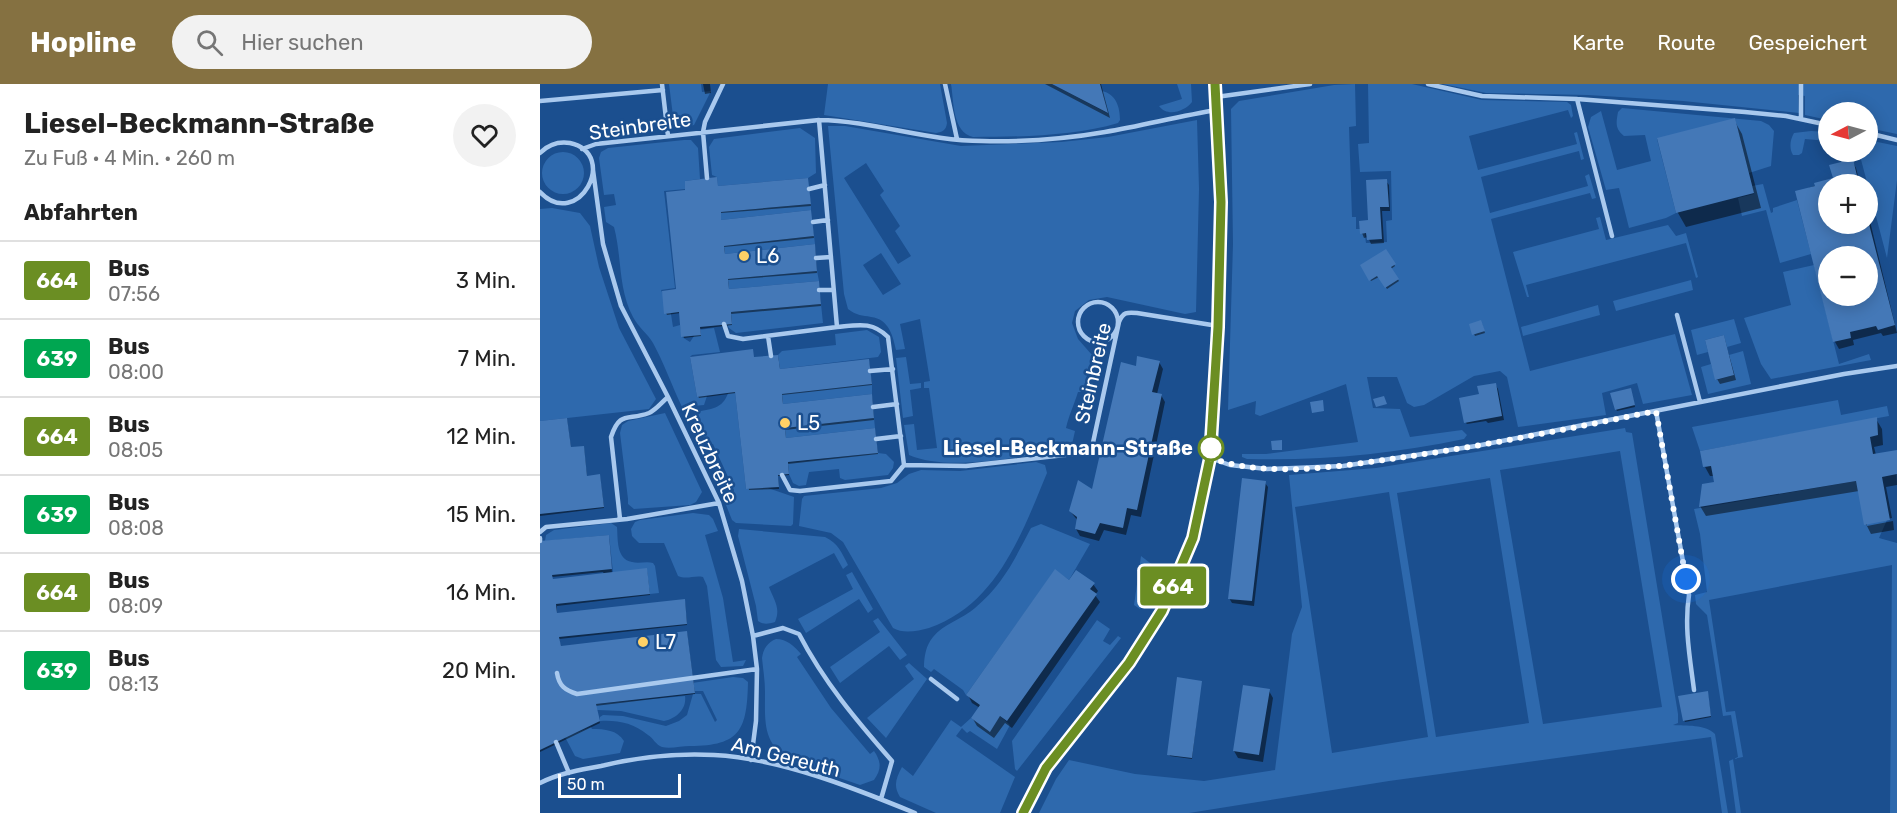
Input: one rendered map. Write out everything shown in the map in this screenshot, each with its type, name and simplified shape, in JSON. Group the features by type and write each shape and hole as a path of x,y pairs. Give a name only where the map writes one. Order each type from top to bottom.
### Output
{"street":[{"path":"1023,813 1046,768 1129,663 1162,611 1193,538 1210,458 1218,327 1221,202 1215,84"}],"lane":[{"path":"703,132 705,122 723,84"},
{"path":"945,84 957,139"},
{"path":"1216,97 1310,84"},
{"path":"1428,84 1482,96 1577,99 1745,112 1818,123"},
{"path":"1801,84 1801,119"},
{"path":"540,101 662,87 668,136"},
{"path":"1577,99 1612,236"},
{"name":"Steinbreite","path":"582,149 596,144 819,120 840,120 981,142 1103,133 1217,110"},
{"path":"819,120 837,327"},
{"name":"Steinbreite","path":"703,132 707,178"},
{"path":"1878,136 1897,140"},
{"path":"540,153 551,144 559,142 575,144 582,149"},
{"name":"Kreuzbreite","path":"582,149 588,154 593,170 603,244 621,306 719,503 742,580 757,669 756,722 752,760"},
{"path":"541,194 551,200 561,202 580,197 588,190 593,170"},
{"path":"809,189 825,185"},
{"path":"813,222 828,220"},
{"path":"816,258 831,257"},
{"path":"819,290 834,290"},
{"path":"1102,303 1114,310 1118,328 1110,339 1103,342 1092,341 1082,333 1079,318 1086,306 1102,303"},
{"name":"Steinbreite","path":"904,465 966,466 1091,452 1122,314 1126,312 1218,327"},
{"path":"1677,315 1700,402"},
{"path":"724,324 728,336 743,339 863,324 879,328 888,337 904,465 891,481 800,491 790,490 783,475"},
{"path":"768,336 771,356"},
{"path":"1210,458 1230,465 1267,470 1343,466 1476,446 1897,366"},
{"path":"870,371 893,369"},
{"path":"620,519 611,437 615,425 625,417 650,413 668,397"},
{"path":"873,407 897,404"},
{"path":"1656,411 1689,595 1686,612 1687,632 1694,690"},
{"path":"876,439 901,436"},
{"path":"540,532 546,527 620,519 719,503"},
{"path":"753,636 783,628 799,634 810,656 846,709 892,761 882,800"},
{"path":"557,673 558,682 562,688 577,694 757,669"},
{"path":"932,678 957,699"},
{"path":"556,742 569,773"},
{"name":"Am Gereuth","path":"540,783 569,773 657,756 715,755 752,760 828,781 915,813"}],"shaded area":[{"path":"669,84 701,84 702,92 711,91 694,125 681,128 674,124"},
{"path":"828,84 940,84 946,127 936,133 824,115"},
{"path":"951,84 1052,84 1107,113 1102,91 1114,98 1120,120 1118,123 1084,131 1027,136 973,137 966,134 958,123"},
{"path":"1177,84 1191,84 1192,102 1176,112 1162,109 1159,106 1182,99"},
{"path":"1355,84 1356,126 1349,127 1352,217 1356,217 1356,229 1364,229 1366,243 1387,242 1386,221 1392,220 1391,171 1360,172 1358,144 1369,143 1368,84 1412,84 1482,100 1567,102 1571,105 1573,116 1571,118 1568,110 1469,136 1478,170 1577,144 1574,133 1577,132 1584,159 1581,160 1579,151 1481,177 1490,213 1588,186 1585,176 1589,174 1596,198 1592,199 1590,193 1491,219 1530,371 1675,334 1692,395 1643,404 1637,383 1602,393 1606,415 1518,427 1507,377 1500,371 1474,376 1424,405 1414,407 1407,403 1397,377 1367,377 1373,408 1400,409 1410,437 1462,430 1467,435 1464,439 1437,444 1356,455 1302,459 1247,459 1242,457 1242,454 1266,454 1358,442 1346,384 1260,416 1255,414 1256,401 1228,410 1233,244 1231,109 1239,101 1334,85"},
{"path":"1443,84 1897,84 1897,134 1878,130 1878,102 1818,102 1818,118 1805,115 1805,96 1798,95 1799,113 1683,101 1588,95 1486,93"},
{"path":"1622,108 1761,121 1774,131 1771,166 1749,173 1735,119 1657,139 1676,213 1629,228 1619,188 1606,190 1588,127 1591,117 1601,111 1617,170 1651,161 1645,135 1624,136 1619,131 1617,119 1618,112"},
{"path":"1197,120 1199,189 1196,312 1185,314 1107,297 1089,300 1075,311 1072,323 1078,339 1092,355 1083,392 1078,392 1066,428 1075,431 1071,449 966,463 926,460 909,455 904,425 914,424 917,450 937,448 929,388 924,388 924,382 930,381 920,319 900,324 905,349 896,350 892,334 882,321 848,309 844,294 828,126 845,126 961,146 1061,142 1108,137","holes":["866,163 884,191 880,195 900,226 895,231 911,256 898,264 844,178","881,253 901,284 883,295 863,265"]},
{"path":"800,128 815,138 816,173 808,178 718,186 717,177 712,175 709,147 714,139"},
{"path":"1818,131 1818,140 1805,139 1802,153 1793,155 1790,144 1794,133"},
{"path":"691,140 698,148 700,179 685,181 685,189 664,191 675,288 661,290 670,308 673,327 680,325 682,337 690,342 698,330 714,328 720,352 690,357 697,397 707,396 704,405 682,407 653,343 635,321 628,306 614,227 606,222 604,207 616,205 614,194 604,195 599,158 601,152 608,148"},
{"path":"1878,142 1897,146 1897,180 1887,258 1878,224 1878,174 1865,174 1862,162 1878,162"},
{"path":"563,152 578,158 584,173 578,188 563,194 548,188 542,173 548,158"},
{"path":"1763,184 1771,213 1773,208 1797,200 1811,254 1780,263 1766,210 1742,216 1738,198 1754,194 1752,186"},
{"path":"811,204 811,210 721,220 721,212"},
{"path":"552,208 580,213 590,226 599,267 619,328 656,399 649,409 540,421 540,209"},
{"path":"1600,217 1606,240 1668,225 1676,236 1686,233 1698,277 1696,278 1686,243 1526,285 1529,297 1527,297 1513,252 1599,229 1596,218"},
{"path":"814,236 815,244 725,254 724,246"},
{"path":"1814,265 1818,281 1818,306 1824,306 1839,364 1869,354 1871,360 1771,379 1761,364 1744,318 1791,305 1783,272"},
{"path":"817,271 819,281 729,289 728,279"},
{"path":"1691,280 1693,290 1616,311 1613,301"},
{"path":"821,304 823,323 736,333 727,324 732,323 731,312"},
{"path":"1598,305 1600,315 1523,336 1521,327"},
{"path":"1734,319 1741,343 1727,347 1724,335 1705,340 1708,352 1697,355 1691,330"},
{"path":"867,330 879,337 881,352 878,357 780,369 778,355 782,351 836,345 835,334"},
{"path":"1743,351 1751,384 1708,394 1701,367 1711,364 1716,380 1734,375 1729,355"},
{"path":"906,357 910,384 921,383 921,388 910,390 913,416 903,418 896,358"},
{"path":"872,384 872,394 783,404 782,394"},
{"path":"735,392 746,489 768,488 794,497 791,526 736,523 732,520 724,500 733,497 734,490 713,444 707,445 697,424 696,412 719,405 728,393"},
{"path":"1838,400 1841,415 1887,406 1889,416 1700,451 1692,427"},
{"path":"665,413 702,492 696,502 690,505 634,509 628,504 620,433 622,425 628,421"},
{"path":"874,418 875,428 786,438 785,428"},
{"path":"1625,428 1626,432 1632,433 1678,714 1678,723 1673,725 1701,727 1715,734 1728,813 1722,813 1711,737 1389,781 1189,813 1039,813 1056,779 1069,760 1135,774 1204,781 1275,770 1292,634 1302,607 1289,475 1376,468","holes":["1620,451 1662,707 1543,724 1500,470","1490,478 1529,723 1436,737 1397,493","1389,492 1428,737 1332,753 1295,507"]},
{"path":"886,454 894,462 888,475 845,480 840,478 839,469 809,472 806,485 799,486 793,483 789,474 788,463"},
{"path":"1036,462 1045,465 1047,473 1028,519 1004,564 990,585 973,603 953,617 929,628 906,631 893,628 843,542 831,533 799,526 804,496 881,488 897,483 909,474 921,470 960,471"},
{"path":"1856,481 1887,520 1879,538 1897,543 1897,813 1890,813 1892,565 1709,600 1726,712 1735,711 1743,757 1734,759 1738,757 1731,715 1723,716 1707,615 1696,604 1695,595 1707,592 1700,534 1694,509"},
{"path":"693,513 709,515 718,531 705,535 723,598 733,662 746,660 743,666 721,667 716,660 707,586 703,577 678,576 664,543 639,543 632,536 631,529 635,522 640,520"},
{"path":"611,523 617,527 620,553 623,557 635,563 653,563 659,593 650,594 613,572 609,535 545,541 546,535 554,530"},
{"path":"1041,524 1090,544 1069,580 1055,570 966,695 963,690 934,669 931,672 924,667 929,644 937,632 970,612 985,599 1008,571 1031,528"},
{"path":"739,529 825,537 842,552 848,565 843,569 834,553 769,587 776,604 777,617 775,622 762,623 758,621 738,536"},
{"path":"1141,556 1158,569 1152,590 1140,609 1134,605"},
{"path":"852,572 873,609 868,613 859,599 806,633 798,619 853,589 846,575"},
{"path":"878,618 907,655 900,660 889,646 840,683 830,667 880,632 873,621"},
{"path":"1097,620 1110,629 1103,641 1110,645 1118,636 1121,638 1017,771 1012,741"},
{"path":"776,639 787,642 801,654 797,657 831,708 870,754 874,751 880,765 874,780 860,785 793,762 776,748 767,732 762,658 766,646"},
{"path":"909,663 927,679 886,738 867,718 914,679 905,666"},
{"path":"733,677 743,678 748,682 746,712 738,732 720,743 662,747 650,736 631,725 600,721 603,715 623,716 666,726 687,715 693,694 701,694 715,722 717,720 703,691 693,691 692,683"},
{"path":"685,696 680,713 664,721 621,711 553,708"},
{"path":"1000,716 1010,725 997,749 962,728 956,736 1015,777 1000,813 936,813 900,797 896,782 902,767 913,776 951,720 961,727 971,718 989,731"},
{"path":"591,727 618,734 624,741 620,753 583,759 575,756 565,737"},
{"path":"1733,759 1741,813 1736,813 1729,761"}],"building":[{"path":"1052,84 1100,84 1108,113"},
{"path":"1735,118 1754,193 1676,213 1657,138"},
{"path":"1854,162 1857,174 1832,174 1829,165"},
{"name":"L6","path":"717,177 718,186 808,178 811,204 721,212 721,220 811,210 814,236 724,246 725,254 815,244 817,271 728,279 729,289 819,281 821,304 731,312 732,324 700,327 701,335 681,337 679,312 664,314 662,291 676,289 666,192 685,190 685,181"},
{"path":"1387,179 1389,207 1380,207 1382,239 1367,240 1366,233 1360,234 1359,221 1368,220 1366,180"},
{"path":"1818,182 1818,234 1872,234 1875,246 1818,246 1818,282 1795,191 1815,186 1814,183"},
{"path":"1386,249 1396,264 1391,267 1399,279 1385,288 1377,276 1369,281 1360,265"},
{"path":"1878,259 1895,325 1878,330 1876,326 1850,332 1851,338 1833,342 1824,306 1878,306"},
{"path":"1481,320 1485,331 1472,335 1469,324"},
{"path":"1724,335 1734,375 1715,380 1705,340"},
{"name":"L5","path":"753,349 754,357 778,355 780,369 869,359 872,384 782,394 783,404 872,394 874,418 785,428 786,438 875,428 878,453 788,462 789,474 778,475 779,487 746,489 735,392 697,397 690,357"},
{"path":"1137,356 1160,361 1152,392 1162,394 1137,510 1127,508 1123,528 1100,523 1095,534 1075,529 1077,517 1069,511 1078,480 1092,489 1121,362 1136,366"},
{"path":"1496,383 1502,416 1464,423 1459,398 1479,394 1477,386"},
{"path":"1631,388 1635,405 1615,410 1610,393"},
{"path":"1384,396 1387,404 1376,407 1373,399"},
{"path":"1323,400 1324,411 1312,413 1310,402"},
{"path":"1877,417 1878,435 1870,437 1873,454 1897,450 1897,474 1882,477 1890,520 1864,525 1856,481 1699,507 1702,484 1714,482 1711,466 1703,467 1700,451"},
{"path":"567,418 571,447 584,446 587,476 600,474 604,507 540,514 540,421"},
{"path":"1282,440 1282,450 1272,450 1271,441"},
{"path":"1242,478 1266,481 1252,601 1228,599"},
{"name":"L7","path":"609,535 612,569 552,575 553,579 647,568 650,594 556,604 557,613 685,599 687,624 559,637 561,646 687,631 695,693 596,704 600,721 540,750 540,541"},
{"path":"1055,569 1069,580 1076,570 1095,583 1090,589 1097,594 1007,721 1000,716 990,732 971,718 980,705 966,695"},
{"path":"1177,677 1202,681 1192,758 1167,755"},
{"path":"1243,685 1270,689 1259,755 1233,751"},
{"path":"1708,691 1711,716 1683,721 1678,696"}],"bus line":[{"name":"664","path":"1023,813 1046,768 1129,663 1162,611 1193,538 1210,458 1218,327 1221,202 1215,84"}],"place":[{"name":"L6","path":"744,256"},
{"name":"L5","path":"785,423"},
{"name":"Liesel-Beckmann-Straße","path":"1211,448"},
{"name":"L7","path":"643,642"}],"route":[{"path":"1211,448 1210,458 1230,465 1267,470 1343,466 1476,446 1656,411 1686,579"}]}
